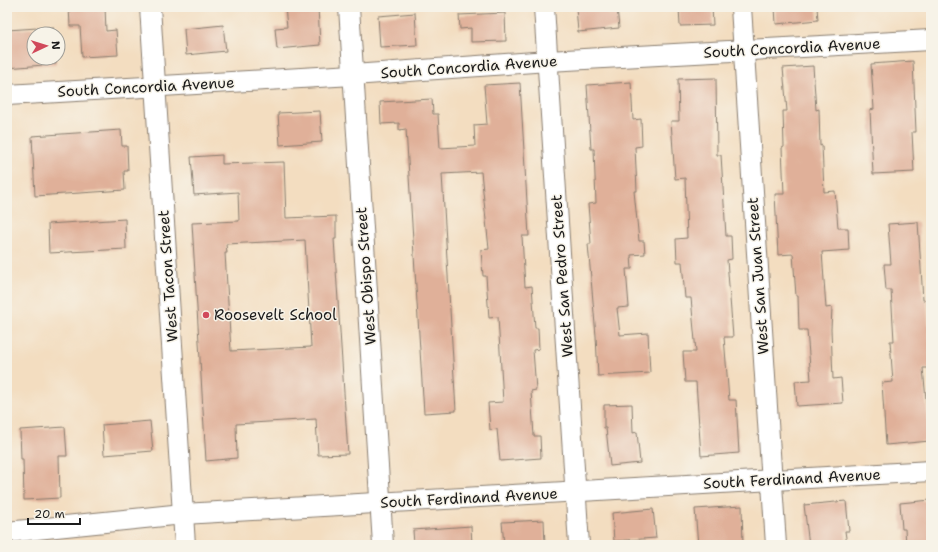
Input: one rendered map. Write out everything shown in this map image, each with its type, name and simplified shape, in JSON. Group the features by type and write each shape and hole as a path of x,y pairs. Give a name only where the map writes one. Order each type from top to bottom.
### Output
{"street":[{"name":"West Tacon Street","path":"150,7 185,545"},
{"name":"West Obispo Street","path":"349,7 383,545"},
{"name":"West San Pedro Street","path":"544,7 579,545"},
{"name":"West San Juan Street","path":"741,7 776,545"},
{"name":"South Concordia Avenue","path":"7,95 548,61 931,40"},
{"name":"South Ferdinand Avenue","path":"7,532 183,514 931,471"}],"building":[{"path":"69,7 105,7 106,31 116,30 118,55 82,57 80,26 70,26"},
{"path":"285,7 318,7 320,45 277,49 275,28 287,27"},
{"path":"576,7 617,7 619,28 578,32"},
{"path":"679,7 712,7 713,25 680,26"},
{"path":"775,7 817,7 818,20 776,24"},
{"path":"415,13 417,45 380,47 378,16"},
{"path":"505,13 506,41 471,42 471,28 460,29 459,15"},
{"path":"223,25 226,51 186,55 184,29"},
{"path":"26,29 26,66 32,66 7,68 7,30"},
{"path":"913,61 916,132 912,132 914,172 873,174 870,110 874,109 871,64"},
{"path":"813,66 816,110 819,109 820,146 822,145 824,192 835,191 838,228 848,228 849,250 822,252 826,308 832,307 831,329 833,379 841,378 843,403 797,406 795,381 811,380 807,330 799,330 798,296 796,296 793,254 778,255 775,194 784,194 782,148 784,147 783,111 787,111 783,68"},
{"path":"716,78 717,155 721,155 726,236 731,236 732,259 727,260 733,337 724,337 729,400 736,400 739,453 701,456 696,382 685,382 683,352 696,352 691,298 685,298 682,262 677,262 676,239 687,238 685,178 675,179 671,121 679,121 678,79"},
{"path":"631,82 633,120 641,119 642,146 635,147 637,191 634,191 639,241 644,241 645,254 631,255 632,269 626,269 629,307 617,308 620,335 648,333 650,373 598,376 588,244 591,244 588,204 596,203 594,149 591,149 587,85"},
{"path":"520,83 529,236 522,236 525,287 532,286 535,328 538,328 539,349 533,350 536,390 531,391 534,436 540,436 541,458 500,461 497,429 490,430 488,403 503,402 498,317 489,318 486,276 483,276 481,250 489,249 481,172 442,174 456,411 424,413 406,129 399,130 399,123 381,124 380,102 432,99 433,114 438,114 440,148 475,146 474,125 487,124 484,85"},
{"path":"320,111 322,142 280,145 278,113"},
{"path":"121,130 122,146 127,146 128,171 124,171 125,190 35,196 32,136"},
{"path":"222,155 222,164 284,162 286,218 336,216 336,239 334,239 348,454 318,455 316,419 236,424 237,458 206,461 192,223 239,221 238,192 194,195 191,157","holes":["305,240 311,347 231,351 225,253 227,253 226,244"]},
{"path":"125,219 126,249 49,253 48,224"},
{"path":"918,222 923,300 927,300 931,358 931,368 923,368 930,441 886,445 882,383 893,382 890,341 894,341 891,290 886,290 884,264 891,264 888,224"},
{"path":"632,404 633,433 637,432 640,463 610,466 606,428 604,428 604,405"},
{"path":"150,421 153,451 104,455 102,425"},
{"path":"65,427 67,456 59,456 60,498 24,500 23,459 21,459 20,430"},
{"path":"931,500 931,545 906,545 905,529 902,529 900,503"},
{"path":"846,501 849,531 845,531 847,545 809,545 804,505"},
{"path":"742,506 743,545 698,545 695,509"},
{"path":"653,509 656,538 614,541 612,513"},
{"path":"544,520 545,545 504,545 502,522"},
{"path":"471,526 472,545 414,545 413,530"}],"place":[{"name":"Roosevelt School","path":"206,315"}]}
